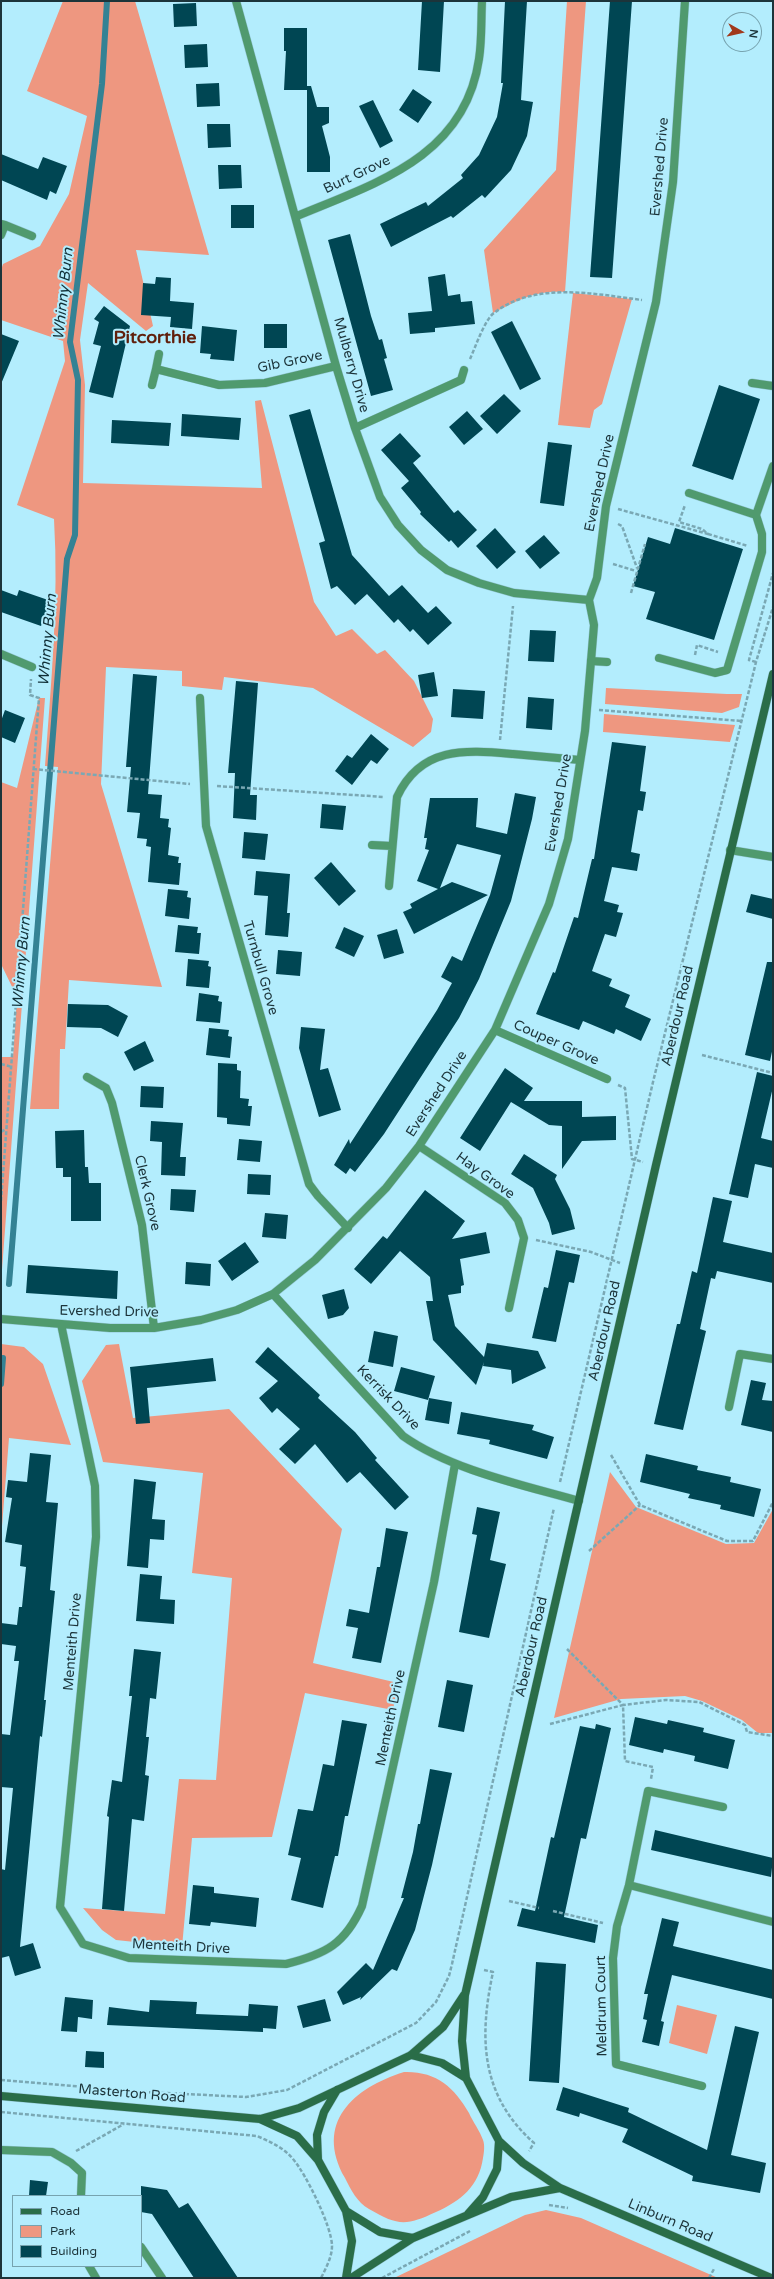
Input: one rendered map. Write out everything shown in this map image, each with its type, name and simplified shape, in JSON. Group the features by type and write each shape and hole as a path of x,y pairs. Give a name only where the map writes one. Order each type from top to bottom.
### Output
{"main road":[{"name":"Aberdour Road","path":"466,2078 462,2040 465,1995 656,1165 773,674"},
{"name":"Aberdour Road","path":"338,2088 411,2055 443,2027 465,1995"},
{"path":"411,2055 442,2062 466,2078 499,2141 497,2169 483,2197 466,2216"},
{"path":"338,2088 324,2112 317,2135 318,2160 346,2211 352,2241 346,2278"},
{"name":"Masterton Road","path":"1,2096 260,2118 299,2108 338,2088"},
{"name":"Masterton Road","path":"260,2118 297,2136 318,2160"},
{"name":"Linburn Road","path":"499,2141 523,2163 560,2188 770,2278"},
{"path":"351,2278 413,2238 511,2197 560,2188"},
{"path":"346,2211 380,2232 413,2238"}],"street":[{"name":"Mulberry Drive","path":"236,1 297,216 336,366 355,428 380,497 398,525 421,550 447,570 479,583 514,593 589,600"},
{"name":"Burt Grove","path":"297,216 392,176 420,157 444,136 461,112 473,86 479,59 482,1"},
{"name":"Evershed Drive","path":"1,1319 110,1328 154,1328 201,1320 237,1310 273,1294 315,1260 386,1188 419,1146 495,1030 549,904 568,839 587,709 594,625 589,600 597,578 606,506 656,302 673,182 685,1"},
{"path":"1,235 3,224 32,236"},
{"path":"152,384 159,354"},
{"name":"Gib Grove","path":"156,369 219,385 265,383 336,366"},
{"path":"355,428 461,380 464,370"},
{"path":"752,383 773,386"},
{"path":"659,658 715,673 726,670 762,552 762,534 756,515 773,466"},
{"path":"689,493 756,515"},
{"path":"1,654 32,667"},
{"path":"591,661 606,662"},
{"name":"Turnbull Grove","path":"200,698 206,826 309,1184 318,1196 348,1228"},
{"path":"389,886 397,797 403,784 421,766 444,754 467,751 580,760"},
{"path":"372,845 392,846"},
{"path":"730,850 773,857"},
{"name":"Couper Grove","path":"495,1030 607,1079"},
{"name":"Clerk Grove","path":"87,1077 106,1088 112,1103 142,1225 154,1328"},
{"name":"Hay Grove","path":"419,1146 505,1204 518,1220 524,1238"},
{"path":"509,1308 524,1238"},
{"name":"Kerrisk Drive","path":"273,1294 403,1436 418,1446 455,1464 579,1501"},
{"name":"Menteith Drive","path":"61,1324 95,1486 96,1538 60,1907 83,1944 129,1958 286,1964 308,1959 328,1950 343,1938 355,1922 362,1906 434,1582 455,1464"},
{"path":"728,1407 740,1354 773,1359"},
{"path":"648,1791 723,1807"},
{"name":"Meldrum Court","path":"648,1791 629,1885 618,1926 613,1958 616,2064 702,2086"},
{"path":"629,1885 773,1922"},
{"path":"1,2150 52,2152 63,2158 82,2173 81,2195"},
{"path":"142,2249 162,2278"},
{"path":"90,2267 96,2278"}],"path":[{"path":"464,370 493,313 534,294 560,292 656,302"},
{"path":"689,493 679,522 702,529 708,534"},
{"path":"606,506 708,534 752,548"},
{"path":"604,519 622,526 638,567"},
{"path":"631,593 645,544"},
{"path":"600,560 636,572"},
{"path":"756,662 749,660 773,573"},
{"path":"498,753 514,593"},
{"path":"1,2080 146,2092 246,2097 287,2090 416,2023 436,2002 449,1976 452,1964 611,1259 756,662 773,607"},
{"path":"691,667 697,646 719,652 722,645"},
{"path":"1,1202 39,698 30,696 32,667"},
{"path":"587,709 742,721"},
{"path":"33,769 204,786"},
{"path":"226,787 397,797"},
{"path":"702,1055 773,1073"},
{"path":"1,1064 12,1067"},
{"path":"607,1079 625,1088 632,1158 656,1165"},
{"path":"1,1132 7,1129"},
{"path":"524,1238 591,1252 633,1268"},
{"path":"611,1455 640,1505 727,1541 753,1541 773,1502"},
{"path":"589,1551 640,1505"},
{"path":"567,1649 623,1705 625,1761 653,1767 648,1791"},
{"path":"550,1724 623,1705 666,1700 699,1702 745,1725 747,1732 773,1736"},
{"path":"509,1901 539,1908"},
{"path":"553,1911 618,1926"},
{"path":"493,1972 486,2001 484,2034 486,2057 493,2082 508,2114 534,2143"},
{"path":"145,2109 146,2092"},
{"path":"1,2112 257,2136 278,2145 293,2159 304,2175 329,2229 332,2246 328,2264 321,2278"},
{"path":"63,2158 124,2124"},
{"path":"543,2204 570,2208"},
{"path":"382,2278 471,2230"},
{"path":"706,2266 721,2272"},
{"path":"709,2278 714,2269"}],"green space":[{"path":"63,1 135,1 209,255 136,250 153,326 146,331 88,283 80,340 85,385 83,483 262,488 255,401 261,400 314,602 336,636 352,629 377,654 385,650 414,681 433,719 431,732 413,747 313,688 224,677 222,690 182,686 182,671 106,667 101,784 162,987 69,980 65,1049 60,1049 59,1109 30,1109 58,767 45,766 54,643 56,581 54,519 17,505 65,361 63,341 1,320 1,270 3,264 40,246 69,194 87,116 27,91"},
{"path":"567,1 586,1 565,292 536,294 519,300 493,313 484,250 556,170"},
{"path":"573,293 632,299 602,404 594,410 590,428 558,425"},
{"path":"606,688 742,694 739,707 722,713 605,704"},
{"path":"39,698 45,698 1,1283 1,1057 13,1057 17,997 1,964 1,782 17,788"},
{"path":"604,714 735,725 730,742 603,732"},
{"path":"1,1344 24,1347 43,1364 71,1445 9,1438 1,1539"},
{"path":"119,1344 133,1418 229,1409 342,1529 313,1663 398,1683 393,1710 305,1693 272,1837 192,1838 182,1947 116,1940 102,1930 83,1908 165,1914 179,1779 216,1780 232,1578 192,1573 203,1473 103,1462 82,1381 106,1345"},
{"path":"610,1472 636,1507 726,1544 754,1543 773,1509 773,1733 758,1733 742,1720 702,1701 685,1696 621,1699 554,1718"},
{"path":"677,2005 717,2015 707,2054 669,2043"},
{"path":"404,2072 426,2074 443,2082 450,2088 457,2095 469,2113 484,2142 481,2168 473,2184 467,2191 445,2208 426,2217 409,2222 387,2219 365,2206 358,2199 347,2182 337,2158 334,2140 337,2125 344,2110 355,2098 369,2088"},
{"path":"546,2210 581,2218 718,2278 394,2278 525,2215"}],"building":[{"path":"422,1 444,1 440,72 418,70"},
{"path":"505,1 527,1 521,100 533,102 527,136 511,170 485,198 482,195 453,218 451,216 391,247 380,224 426,202 428,206 463,178 461,175 479,155 497,117 503,83 501,83"},
{"path":"610,1 632,1 612,278 590,277"},
{"path":"196,3 197,26 174,27 173,4"},
{"path":"284,28 307,28 307,86 311,86 317,107 329,107 329,123 322,126 330,157 330,172 307,172 307,90 284,90 286,51 284,51"},
{"path":"207,44 208,67 185,68 184,45"},
{"path":"219,83 220,106 197,107 196,84"},
{"path":"413,89 432,102 418,123 399,110"},
{"path":"373,100 393,141 380,148 359,106"},
{"path":"207,124 230,124 231,147 208,148"},
{"path":"1,154 38,169 43,157 67,166 56,194 50,191 47,200 1,180"},
{"path":"218,165 241,165 242,188 219,189"},
{"path":"231,205 254,205 254,228 231,228"},
{"path":"350,234 371,316 379,340 382,339 387,358 384,359 393,390 371,396 328,240"},
{"path":"445,274 448,296 460,294 461,302 472,301 475,324 435,328 435,332 410,334 408,313 432,311 428,277"},
{"path":"156,277 171,278 170,301 194,303 192,329 170,327 171,317 141,315 143,283 155,284"},
{"path":"104,306 130,326 113,398 89,392 101,346 93,344 99,322 94,319"},
{"path":"512,321 541,379 520,390 491,332"},
{"path":"264,324 287,324 287,348 264,348"},
{"path":"202,326 237,330 234,361 210,359 211,354 200,353"},
{"path":"1,334 19,341 1,384"},
{"path":"719,385 760,399 733,480 692,466"},
{"path":"504,394 521,411 497,434 480,416"},
{"path":"310,409 352,555 389,596 402,585 428,613 436,606 452,623 428,645 413,629 410,632 398,619 394,623 367,594 355,605 337,586 331,589 319,543 325,541 289,415"},
{"path":"467,411 483,429 464,445 449,427"},
{"path":"182,414 241,418 239,440 181,436"},
{"path":"112,420 171,423 169,446 111,443"},
{"path":"400,433 421,456 413,463 454,513 458,510 477,530 458,548 451,540 449,542 420,514 421,512 401,488 409,481 381,450"},
{"path":"548,442 572,445 564,506 540,503"},
{"path":"495,528 516,552 497,569 476,546"},
{"path":"675,528 743,549 714,640 646,619 655,592 633,586 648,537 670,544"},
{"path":"544,535 560,553 540,569 525,551"},
{"path":"1,590 17,596 19,590 51,601 41,626 1,612"},
{"path":"530,630 556,631 554,662 528,661"},
{"path":"434,672 438,696 422,698 418,675"},
{"path":"133,674 157,676 148,794 162,795 160,818 169,819 168,827 171,828 168,855 179,857 178,863 181,863 179,885 148,882 151,847 146,846 147,839 137,838 140,813 127,812 131,767 126,767"},
{"path":"236,681 258,683 250,795 257,795 256,820 233,818 235,773 228,773"},
{"path":"453,689 485,691 483,719 451,717"},
{"path":"528,697 554,699 552,730 526,728"},
{"path":"5,710 25,718 15,743 1,737 1,721"},
{"path":"371,734 389,749 377,764 371,760 352,785 335,771 347,755 352,758"},
{"path":"612,742 646,746 640,791 646,792 643,811 638,810 631,852 640,854 637,871 612,867 604,901 619,905 617,912 623,913 616,937 605,934 592,971 612,979 609,986 630,995 625,1007 651,1019 641,1041 616,1029 614,1034 583,1021 579,1030 536,1014 553,972 555,973 574,917 578,918 592,859 594,859"},
{"path":"515,793 536,797 532,819 511,901 479,979 459,1018 384,1134 355,1172 350,1168 346,1174 334,1165 349,1139 350,1144 437,1010 452,983 441,977 452,956 462,961 490,895 501,855 457,844 440,888 452,882 488,895 414,934 403,912 412,908 410,904 438,889 417,881 429,850 425,849 427,838 424,838 430,798 478,798 476,827 507,834"},
{"path":"322,804 346,806 343,830 320,828"},
{"path":"244,832 268,834 265,860 242,858"},
{"path":"331,862 356,891 339,906 314,878"},
{"path":"256,871 290,874 287,913 290,913 288,937 265,935 268,896 254,895"},
{"path":"168,889 188,891 187,897 191,898 189,919 165,916"},
{"path":"751,894 773,899 773,919 746,912"},
{"path":"178,925 198,927 197,933 201,933 199,954 175,952"},
{"path":"344,927 364,936 354,957 335,948"},
{"path":"397,929 404,953 384,959 377,935"},
{"path":"278,950 302,952 300,976 276,974"},
{"path":"188,959 209,961 208,966 211,967 209,988 186,986"},
{"path":"767,962 773,962 773,1047 770,1061 745,1055"},
{"path":"199,993 219,996 218,1001 222,1002 220,1023 196,1021"},
{"path":"68,1004 108,1005 128,1016 118,1037 101,1028 67,1027"},
{"path":"301,1027 325,1029 320,1070 328,1068 341,1110 319,1117 299,1048"},
{"path":"209,1028 229,1030 228,1036 232,1037 230,1058 206,1055"},
{"path":"145,1041 154,1061 134,1071 124,1052"},
{"path":"218,1063 237,1064 237,1070 241,1071 240,1098 249,1099 248,1106 252,1106 250,1126 227,1124 227,1118 217,1117"},
{"path":"505,1068 533,1088 524,1101 582,1101 582,1117 616,1116 616,1140 582,1141 562,1169 562,1126 549,1125 511,1102 480,1151 460,1138"},
{"path":"757,1072 773,1076 773,1087 761,1138 773,1141 773,1168 755,1164 748,1198 729,1194"},
{"path":"141,1086 164,1087 163,1108 140,1107"},
{"path":"151,1121 183,1123 180,1157 186,1157 185,1176 161,1175 162,1142 150,1141"},
{"path":"84,1130 85,1167 88,1167 89,1183 101,1183 101,1221 71,1221 71,1177 63,1177 63,1168 56,1168 55,1131"},
{"path":"239,1139 262,1141 260,1162 237,1160"},
{"path":"524,1154 557,1175 555,1179 570,1209 575,1229 552,1235 549,1223 533,1188 511,1174"},
{"path":"248,1174 271,1175 270,1195 247,1194"},
{"path":"171,1189 196,1190 194,1212 170,1210"},
{"path":"425,1190 465,1221 452,1239 486,1232 490,1253 460,1259 464,1285 461,1286 461,1293 448,1295 455,1326 484,1357 487,1343 538,1351 546,1368 512,1384 511,1370 483,1366 484,1362 476,1385 433,1340 426,1301 433,1301 430,1277 400,1251 371,1284 354,1269 383,1236 387,1239"},
{"path":"713,1197 732,1201 723,1242 773,1253 773,1283 717,1271 715,1279 711,1278 700,1329 706,1331 683,1430 654,1424 677,1324 680,1324 692,1271 697,1273"},
{"path":"265,1213 288,1215 286,1239 262,1237"},
{"path":"245,1242 259,1262 232,1281 218,1261"},
{"path":"556,1250 580,1255 574,1283 569,1282 556,1342 532,1338 544,1287 548,1288"},
{"path":"186,1262 211,1264 210,1286 185,1284"},
{"path":"28,1265 118,1271 117,1299 26,1293"},
{"path":"344,1289 349,1308 343,1315 328,1319 322,1295"},
{"path":"374,1331 398,1336 393,1367 368,1362"},
{"path":"268,1347 320,1395 318,1398 355,1432 377,1458 375,1460 409,1497 395,1510 360,1472 347,1483 315,1444 295,1464 279,1449 300,1429 277,1408 272,1413 259,1398 278,1381 255,1362"},
{"path":"213,1358 216,1381 147,1388 150,1423 136,1424 130,1367"},
{"path":"401,1367 435,1376 428,1400 394,1391"},
{"path":"751,1380 766,1383 762,1400 773,1401 773,1432 741,1425"},
{"path":"429,1398 452,1402 449,1424 425,1420"},
{"path":"461,1412 534,1425 532,1430 554,1437 547,1459 489,1444 490,1440 457,1434"},
{"path":"30,1453 51,1455 46,1502 58,1503 50,1590 55,1591 44,1700 46,1700 42,1737 40,1736 20,1947 33,1943 41,1968 15,1976 9,1956 1,1958 1,1869 5,1870 13,1788 1,1787 1,1734 10,1735 19,1661 14,1661 16,1646 1,1644 1,1623 17,1625 19,1607 22,1607 26,1567 20,1566 22,1545 5,1542 12,1498 6,1497 8,1480 27,1482"},
{"path":"646,1454 698,1466 697,1470 731,1477 730,1482 761,1489 754,1517 720,1509 721,1505 688,1498 690,1494 640,1482"},
{"path":"134,1479 156,1482 152,1519 165,1520 164,1540 150,1539 148,1568 127,1566"},
{"path":"477,1507 500,1512 490,1560 506,1564 489,1638 459,1632 477,1535 472,1534"},
{"path":"386,1528 408,1532 381,1663 352,1658 358,1628 346,1626 349,1609 369,1613 377,1567 380,1567"},
{"path":"140,1574 162,1576 160,1599 175,1600 174,1624 136,1621"},
{"path":"134,1649 161,1652 156,1699 150,1698 146,1737 149,1737 145,1775 149,1776 144,1821 132,1819 124,1911 102,1909 109,1817 107,1816 112,1780 122,1782 132,1696 129,1696"},
{"path":"447,1680 473,1685 464,1732 438,1727"},
{"path":"635,1717 667,1724 668,1720 704,1728 703,1732 735,1740 728,1769 694,1761 695,1756 664,1749 663,1753 629,1745"},
{"path":"342,1720 367,1724 348,1816 345,1816 338,1856 335,1856 323,1908 291,1900 301,1858 288,1855 298,1809 313,1811 323,1764 334,1766"},
{"path":"596,1724 611,1728 586,1839 581,1838 564,1917 598,1925 595,1943 517,1926 522,1908 535,1911 551,1837 554,1838 580,1726 595,1729"},
{"path":"430,1769 452,1773 432,1865 415,1930 397,1971 392,1969 360,2000 361,1997 343,2005 337,1992 366,1963 373,1970 404,1898 401,1898 413,1852 418,1824 420,1824"},
{"path":"655,1830 773,1858 771,1877 651,1850"},
{"path":"193,1885 214,1887 214,1893 259,1898 256,1927 211,1922 210,1926 189,1924"},
{"path":"662,1918 679,1922 673,1946 773,1970 773,1999 672,1975 661,2021 664,2022 659,2046 642,2042 647,2020 643,2019 648,1994 644,1994"},
{"path":"536,1962 566,1964 559,2083 529,2081"},
{"path":"65,1997 93,2000 92,2019 78,2017 77,2032 61,2031"},
{"path":"325,1999 331,2021 303,2028 297,2006"},
{"path":"150,2000 197,2002 196,2014 248,2016 249,2004 278,2006 276,2029 263,2028 263,2032 107,2025 109,2007 149,2012"},
{"path":"735,2026 759,2032 731,2155 766,2163 760,2193 692,2181 693,2176 622,2142 628,2129 580,2113 579,2117 556,2110 563,2087 629,2108 628,2112 707,2150"},
{"path":"86,2051 104,2052 104,2068 85,2067"},
{"path":"30,2180 48,2182 46,2195 29,2195"},
{"path":"141,2186 167,2190 179,2208 188,2203 238,2278 194,2278 152,2214 142,2212"}],"waterway":[{"name":"Whinny Burn","path":"9,1284 67,559 75,535 78,380 70,342 102,84 107,1"},
{"name":"Whinny Burn","path":"1,1384 3,1358"}],"district":[{"name":"Pitcorthie","path":"155,338"}]}
